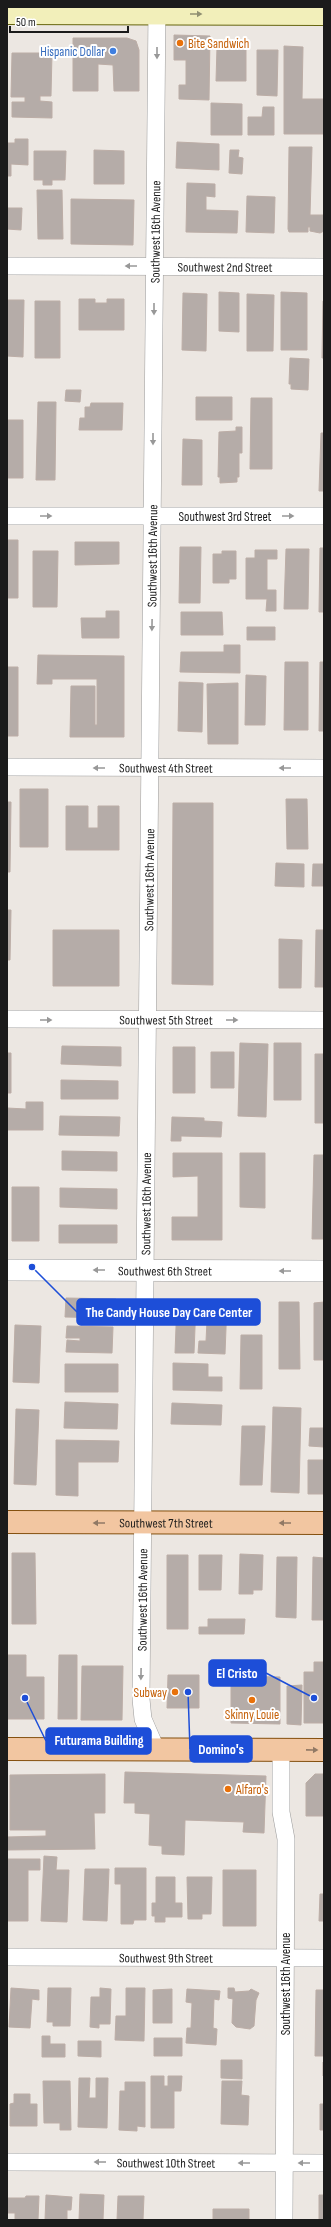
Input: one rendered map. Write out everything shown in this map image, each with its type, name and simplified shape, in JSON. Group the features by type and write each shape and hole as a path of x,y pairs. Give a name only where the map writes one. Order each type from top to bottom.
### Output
{"main road":[{"path":"7,13 157,10 324,14"},
{"name":"Southwest 7th Street","path":"7,1522 324,1523"},
{"path":"7,1749 324,1750"}],"street":[{"name":"Southwest 16th Avenue","path":"156,1749 145,1726 141,1710 157,10"},
{"name":"Southwest 2nd Street","path":"7,266 324,267"},
{"name":"Southwest 3rd Street","path":"7,516 324,516"},
{"name":"Southwest 4th Street","path":"7,767 324,768"},
{"name":"Southwest 5th Street","path":"7,1019 324,1020"},
{"name":"Southwest 6th Street","path":"7,1270 324,1271"},
{"name":"Southwest 16th Avenue","path":"281,1749 281,1812 286,1839 284,2220"},
{"name":"Southwest 9th Street","path":"7,1957 324,1958"},
{"name":"Southwest 10th Street","path":"7,2162 324,2163"}],"building":[{"path":"174,35 210,36 209,100 179,99 179,85 186,85 186,60 174,60"},
{"path":"73,38 127,38 136,41 139,50 139,91 114,91 113,65 98,64 98,91 73,91"},
{"path":"284,46 303,47 302,99 324,99 324,134 284,134"},
{"path":"217,47 246,47 246,81 216,81"},
{"path":"257,50 278,50 277,96 257,95"},
{"path":"12,53 52,53 51,96 40,96 40,101 52,102 52,118 12,117 12,102 25,102 25,97 11,97"},
{"path":"211,103 242,104 242,135 211,135"},
{"path":"263,107 274,107 274,135 248,135 248,117 262,117"},
{"path":"15,139 28,139 28,165 11,164 11,176 7,176 7,143 15,143"},
{"path":"177,142 219,144 219,170 176,168"},
{"path":"289,147 312,147 310,215 324,215 324,231 320,233 310,231 310,227 308,227 308,232 289,232"},
{"path":"94,150 124,151 124,184 94,184"},
{"path":"230,150 239,150 238,157 243,158 242,174 229,173"},
{"path":"34,151 66,151 65,180 52,180 52,185 43,185 43,180 34,180"},
{"path":"187,183 215,184 215,197 206,196 206,210 238,211 237,233 186,232"},
{"path":"37,190 62,190 63,239 38,239"},
{"path":"247,196 275,197 274,233 246,232"},
{"path":"71,199 134,200 133,245 71,244"},
{"path":"7,208 22,208 21,230 7,229"},
{"path":"219,292 239,293 239,332 219,331"},
{"path":"281,292 307,293 307,350 281,350"},
{"path":"183,293 207,294 206,351 182,350"},
{"path":"247,294 274,295 273,351 247,351"},
{"path":"79,299 95,299 95,303 107,303 107,299 124,299 124,330 79,330"},
{"path":"7,300 24,300 23,357 7,356"},
{"path":"35,301 60,301 60,358 35,358"},
{"path":"323,301 324,358 322,358"},
{"path":"290,358 309,359 308,390 291,389 291,384 289,384"},
{"path":"66,390 81,390 80,402 65,401"},
{"path":"196,397 232,397 232,420 196,420"},
{"path":"251,398 272,398 272,469 250,469"},
{"path":"38,402 56,402 55,480 36,480"},
{"path":"91,403 123,403 122,430 79,430 80,418 85,418 85,407 90,407"},
{"path":"7,420 23,420 23,478 7,478"},
{"path":"236,427 242,427 242,453 239,453 239,477 237,477 237,482 220,483 220,477 218,477 219,432 236,431"},
{"path":"321,433 324,433 324,491 319,491"},
{"path":"183,439 202,440 202,485 182,485"},
{"path":"7,540 18,540 18,598 7,598"},
{"path":"75,542 119,542 119,564 75,565"},
{"path":"180,547 201,547 200,603 179,603"},
{"path":"320,548 324,548 324,612 319,612"},
{"path":"286,549 309,549 308,609 284,609"},
{"path":"255,550 277,550 277,559 267,559 267,590 276,590 276,611 266,611 267,599 246,599 246,558 255,558"},
{"path":"33,551 58,551 57,607 33,607"},
{"path":"222,551 236,551 236,579 229,579 229,583 213,583 213,554 222,554"},
{"path":"106,611 119,611 119,638 82,638 81,618 106,618"},
{"path":"181,612 222,612 223,635 181,635"},
{"path":"247,627 275,627 275,640 247,640"},
{"path":"224,645 240,645 240,673 180,672 181,652 224,652"},
{"path":"38,655 124,656 124,737 70,737 71,686 95,686 95,725 97,725 97,679 52,679 52,684 37,684"},
{"path":"285,662 308,662 308,730 284,730"},
{"path":"320,662 324,662 324,731 319,731"},
{"path":"7,667 18,667 18,736 7,736"},
{"path":"246,675 266,676 265,725 245,725"},
{"path":"179,682 203,683 202,732 178,731"},
{"path":"238,683 238,744 208,744 207,684"},
{"path":"20,789 48,789 48,847 20,847"},
{"path":"286,799 307,799 308,849 287,849"},
{"path":"7,802 11,802 10,872 7,872"},
{"path":"173,803 213,803 213,985 172,984"},
{"path":"66,806 88,806 88,828 98,828 98,806 119,806 119,850 66,850"},
{"path":"276,863 304,864 304,887 275,886"},
{"path":"313,864 324,864 324,886 312,886"},
{"path":"7,910 11,910 10,960 7,960"},
{"path":"53,930 119,930 119,986 53,986"},
{"path":"316,930 324,930 324,987 315,987"},
{"path":"279,939 302,940 301,988 279,988"},
{"path":"240,1043 268,1044 266,1117 238,1116"},
{"path":"274,1043 301,1043 301,1100 274,1100"},
{"path":"62,1046 121,1047 121,1066 61,1064"},
{"path":"173,1047 195,1047 195,1093 173,1093"},
{"path":"211,1052 234,1052 234,1088 211,1088"},
{"path":"7,1053 11,1053 11,1093 7,1093"},
{"path":"315,1054 324,1054 324,1123 315,1123"},
{"path":"61,1080 118,1081 118,1099 61,1099"},
{"path":"26,1102 43,1102 43,1130 7,1130 7,1108 26,1109"},
{"path":"60,1116 120,1117 119,1136 59,1135"},
{"path":"172,1117 204,1118 204,1121 222,1122 221,1137 181,1136 181,1141 171,1141"},
{"path":"62,1151 117,1152 117,1171 62,1170"},
{"path":"173,1153 222,1153 222,1240 172,1240 172,1217 198,1217 198,1176 173,1177"},
{"path":"240,1153 265,1153 265,1208 240,1207"},
{"path":"314,1155 324,1155 324,1239 312,1239"},
{"path":"12,1187 39,1187 39,1241 12,1241"},
{"path":"60,1188 117,1189 117,1209 60,1207"},
{"path":"59,1225 117,1225 117,1243 59,1243"},
{"path":"66,1298 116,1299 116,1318 65,1317"},
{"path":"177,1301 196,1302 194,1353 175,1353"},
{"path":"208,1301 227,1302 225,1354 198,1353 199,1341 206,1341"},
{"path":"279,1302 299,1302 300,1369 279,1369"},
{"path":"324,1302 324,1360 314,1360 314,1303"},
{"path":"15,1325 41,1326 39,1383 13,1382"},
{"path":"67,1326 113,1327 112,1353 66,1352 67,1340 80,1341 80,1338 66,1338"},
{"path":"241,1335 262,1335 262,1389 240,1389"},
{"path":"173,1363 208,1364 208,1377 222,1377 222,1391 173,1390"},
{"path":"65,1364 118,1364 118,1392 65,1392"},
{"path":"65,1402 118,1404 117,1429 64,1428"},
{"path":"172,1403 222,1405 221,1425 171,1424"},
{"path":"273,1407 301,1408 299,1493 271,1492"},
{"path":"16,1409 39,1410 36,1485 14,1484"},
{"path":"242,1426 265,1426 262,1485 240,1485"},
{"path":"310,1428 324,1428 324,1447 309,1446"},
{"path":"56,1440 119,1441 118,1462 78,1462 78,1496 56,1495"},
{"path":"308,1460 324,1460 324,1494 308,1494"},
{"path":"12,1553 35,1553 36,1624 12,1624"},
{"path":"240,1554 263,1555 262,1590 253,1590 253,1594 239,1594"},
{"path":"167,1555 188,1555 188,1629 167,1629"},
{"path":"199,1555 222,1555 221,1590 199,1590"},
{"path":"277,1557 297,1557 296,1618 276,1617"},
{"path":"313,1557 324,1558 324,1620 312,1620"},
{"path":"208,1619 245,1619 244,1634 199,1634 199,1627 208,1627"},
{"path":"7,1655 26,1655 26,1677 44,1677 44,1719 7,1719"},
{"path":"59,1655 77,1655 77,1719 58,1719"},
{"path":"314,1662 324,1662 324,1723 304,1723 304,1672 314,1672"},
{"path":"82,1666 123,1666 122,1720 81,1720"},
{"path":"168,1675 199,1675 199,1708 167,1708"},
{"path":"231,1676 280,1677 280,1724 231,1723"},
{"path":"302,1685 301,1725 287,1724 287,1686"},
{"path":"125,1772 266,1776 264,1833 243,1832 244,1822 185,1820 184,1855 162,1854 162,1846 149,1845 150,1814 135,1813 135,1803 124,1803"},
{"path":"105,1774 105,1813 94,1813 95,1849 7,1850 7,1837 46,1836 46,1830 10,1830 10,1775"},
{"path":"315,1774 324,1774 324,1816 306,1816 306,1783"},
{"path":"44,1856 57,1857 56,1870 69,1870 67,1922 41,1921"},
{"path":"7,1859 40,1859 40,1870 28,1870 28,1921 7,1921"},
{"path":"115,1868 146,1868 146,1920 134,1920 133,1924 121,1924 121,1884 115,1884"},
{"path":"85,1869 109,1869 107,1921 83,1920"},
{"path":"223,1870 256,1870 256,1926 223,1926"},
{"path":"156,1877 175,1877 175,1903 182,1903 182,1917 165,1917 165,1922 155,1922 155,1916 152,1916 152,1903 156,1903"},
{"path":"187,1877 212,1877 211,1914 202,1914 202,1919 188,1919"},
{"path":"320,1894 324,1894 324,1921 319,1921"},
{"path":"11,1988 39,1990 39,2000 32,1999 30,2028 9,2027"},
{"path":"48,1988 71,1988 70,2026 53,2026 53,2022 47,2022"},
{"path":"100,1988 111,1989 110,2024 99,2024 99,2028 90,2027 91,1997 100,1997"},
{"path":"126,1988 145,1988 144,2041 115,2040 116,2016 126,2016"},
{"path":"228,1988 234,1988 235,1992 249,1991 251,1989 259,1993 256,2000 254,2026 250,2029 236,2027 232,2023 233,1999 228,1998"},
{"path":"172,1989 172,2023 153,2023 153,1990"},
{"path":"187,1989 220,1991 219,2000 214,1999 213,2028 217,2029 216,2045 186,2043 187,2028 191,2028 192,2003 186,2002"},
{"path":"316,1990 324,1990 324,2056 315,2056"},
{"path":"42,2036 50,2036 50,2044 65,2044 65,2057 42,2057"},
{"path":"154,2038 182,2038 182,2056 154,2056"},
{"path":"78,2041 101,2041 101,2057 78,2056"},
{"path":"221,2060 242,2060 242,2079 221,2078"},
{"path":"324,2062 324,2076 323,2076"},
{"path":"151,2076 164,2076 164,2086 168,2086 168,2076 182,2076 181,2091 174,2091 174,2128 151,2128"},
{"path":"79,2078 90,2078 89,2098 96,2098 96,2078 108,2078 107,2128 78,2127"},
{"path":"43,2081 70,2081 71,2130 60,2130 60,2123 44,2123"},
{"path":"222,2081 242,2081 241,2095 249,2096 248,2125 221,2124"},
{"path":"125,2082 145,2082 145,2127 137,2126 137,2131 119,2130 120,2091 125,2091"},
{"path":"14,2094 30,2094 30,2104 37,2104 37,2126 10,2126 10,2104 14,2103"},
{"path":"320,2104 324,2104 324,2130 320,2130"},
{"path":"80,2194 104,2195 103,2220 79,2220"},
{"path":"46,2195 72,2197 71,2210 67,2210 67,2220 45,2220"},
{"path":"319,2195 324,2195 324,2220 319,2220"},
{"path":"26,2196 39,2196 38,2220 15,2220 15,2213 7,2213 7,2198 25,2198"},
{"path":"118,2196 144,2196 143,2220 117,2220"},
{"path":"213,2209 249,2209 249,2220 213,2220"}],"place":[{"name":"Bite Sandwich","path":"180,43"},
{"name":"Hispanic Dollar","path":"113,51"},
{"name":"The Candy House Day Care Center","path":"32,1267"},
{"name":"Subway","path":"175,1692"},
{"name":"Domino's","path":"188,1692"},
{"name":"Futurama Building","path":"25,1698"},
{"name":"El Cristo","path":"314,1698"},
{"name":"Skinny Louie","path":"252,1700"},
{"name":"Alfaro's","path":"228,1789"}]}
